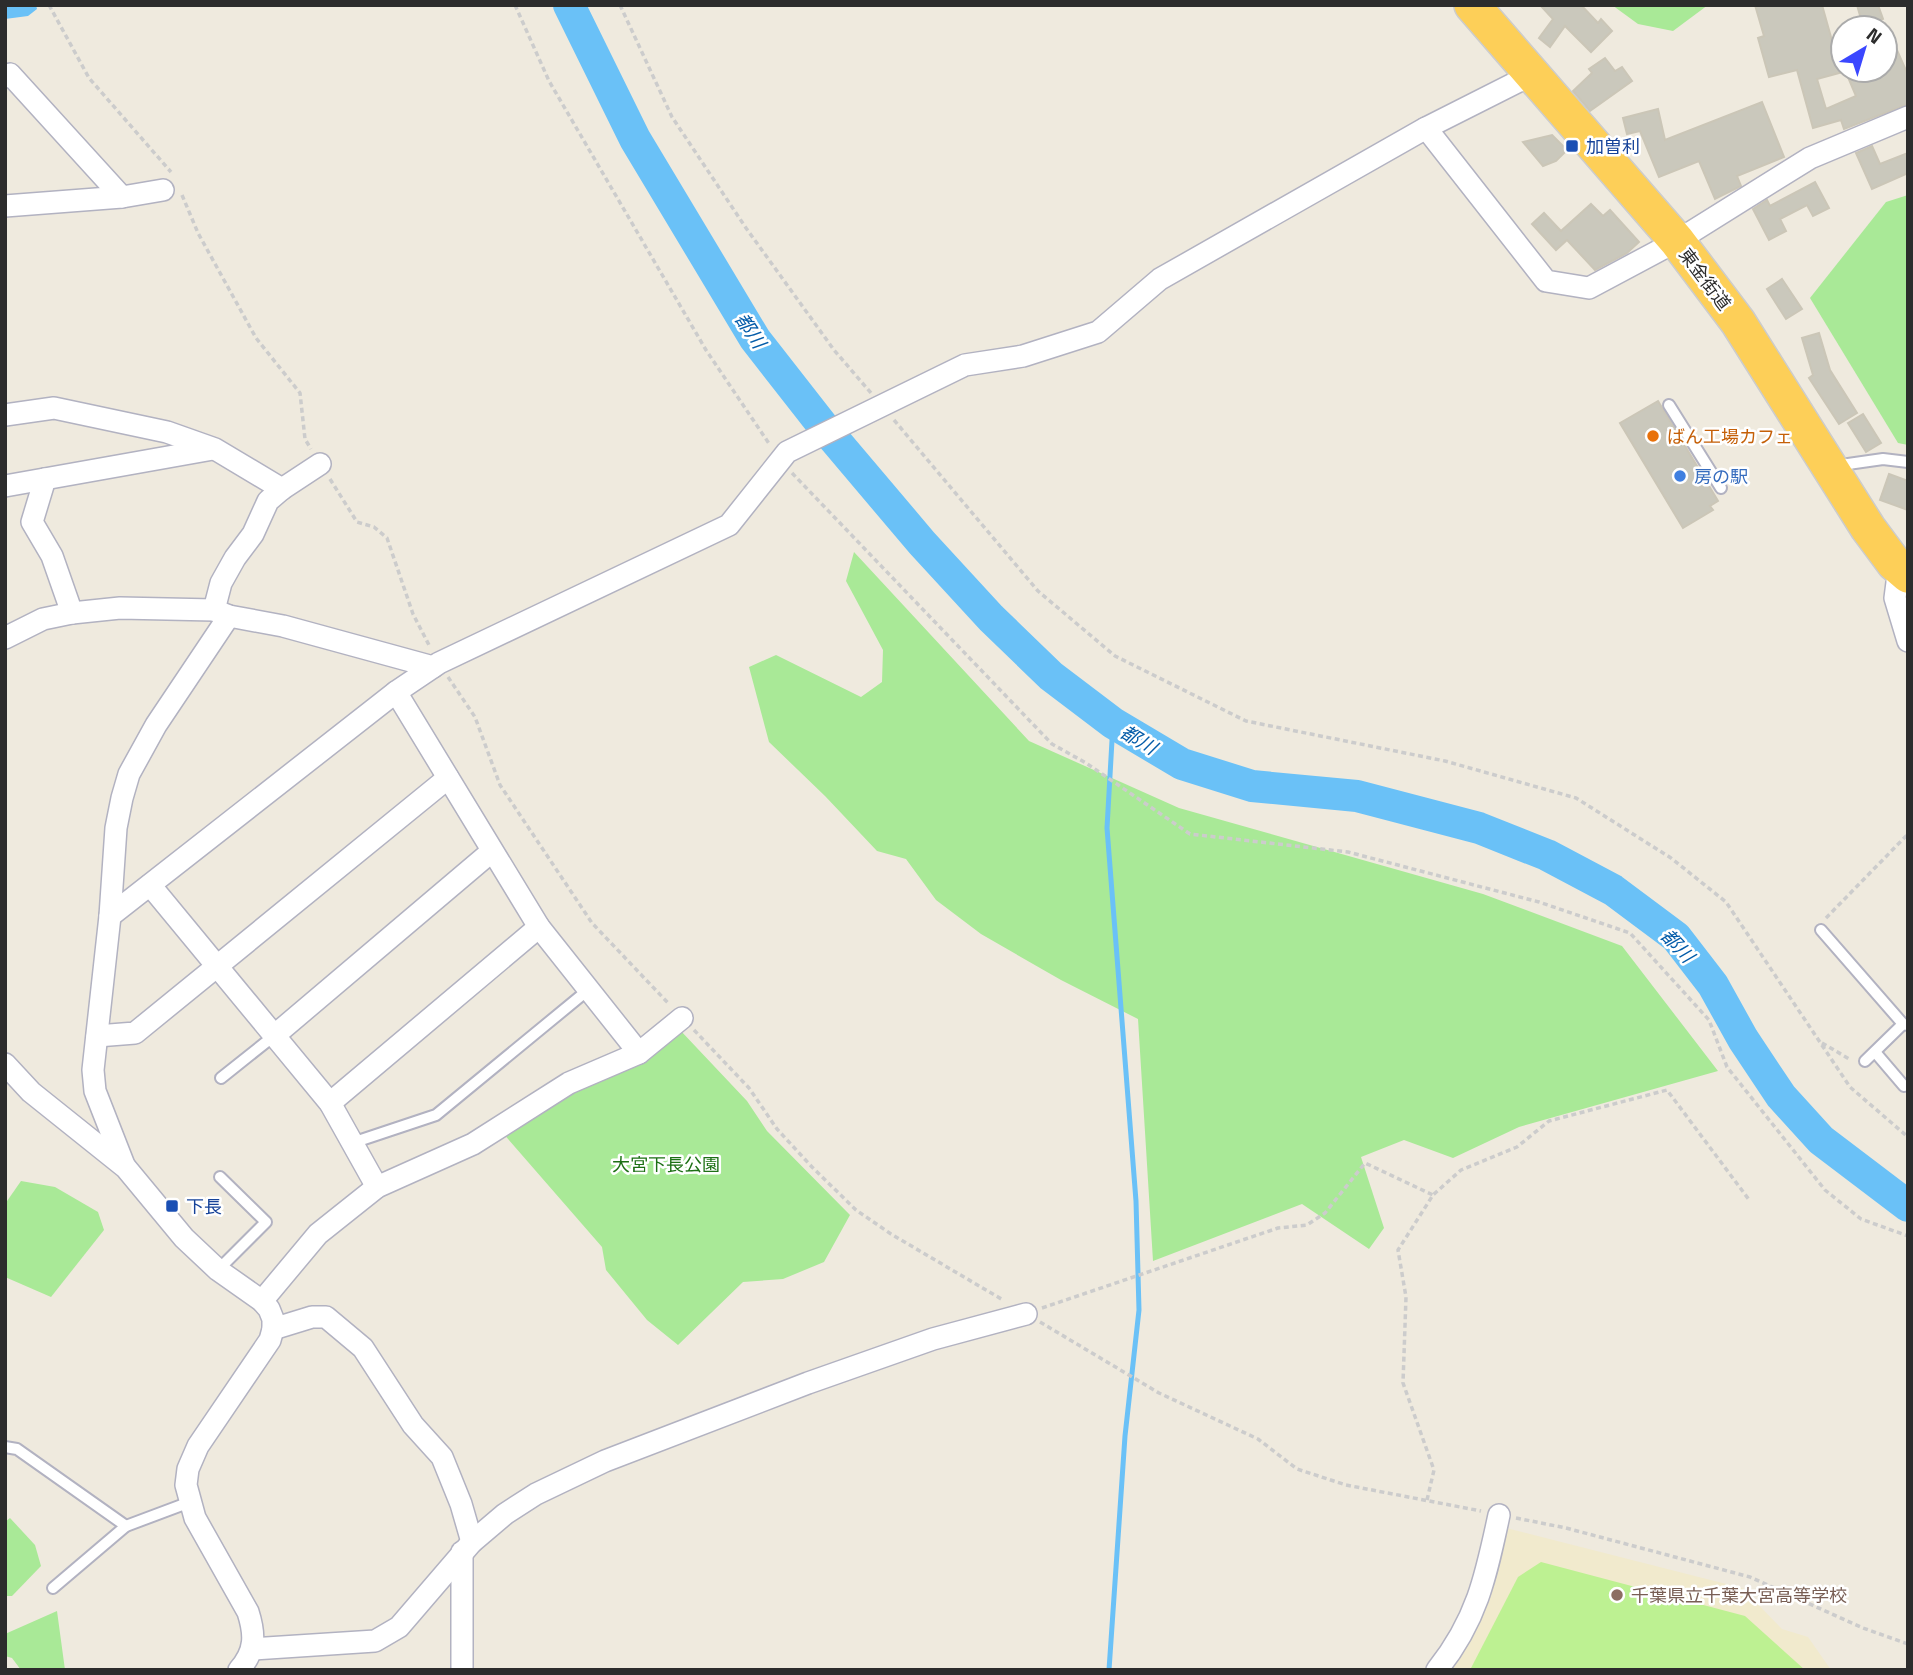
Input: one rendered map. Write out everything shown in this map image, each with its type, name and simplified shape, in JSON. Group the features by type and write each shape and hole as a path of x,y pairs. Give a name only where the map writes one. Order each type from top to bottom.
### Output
{"highway":[{"name":"東金街道","path":"1472,5 1677,241 1738,322 1868,528 1903,571"}],"street":[{"path":"5,78 10,74 122,197"},
{"path":"110,916 396,692 436,665 729,525 784,456 965,365 1023,356 1098,332 1160,279 1426,128 1531,75"},
{"path":"1426,128 1546,281 1589,288 1677,241 1810,158 1908,117"},
{"path":"5,206 122,197 172,184"},
{"path":"5,415 54,408 167,432 215,449 282,489"},
{"path":"5,486 215,449"},
{"path":"126,1168 95,1091 93,1070 110,916 116,828 130,774 222,613 221,583 253,534 268,501 320,464"},
{"path":"46,479 32,522 52,556 72,613"},
{"path":"1903,571 1895,598 1908,641"},
{"path":"5,638 43,619 72,613 120,608 222,613 436,665"},
{"path":"396,692 539,927 639,1053"},
{"path":"97,1036 135,1033 448,778"},
{"path":"275,1035 491,852"},
{"path":"150,885 330,1103 377,1187"},
{"path":"330,1103 539,927"},
{"path":"262,1301 318,1234 377,1187 473,1144 569,1083 639,1053 682,1018"},
{"path":"5,1064 31,1092 126,1168 184,1238 218,1270 262,1301 269,1309 274,1329 264,1351 198,1447 188,1469 186,1485 195,1518 248,1612 253,1627 252,1649 239,1670"},
{"path":"252,1649 375,1641 399,1626 467,1547 505,1514 536,1494 605,1461 820,1379 933,1339 1026,1314"},
{"path":"274,1329 312,1317 326,1317 363,1348 413,1425 442,1457 461,1504 467,1547 463,1670"},
{"path":"1437,1670 1469,1621 1483,1586 1499,1515"}],"lane":[{"path":"1669,405 1721,488"},
{"path":"1830,467 1883,459 1908,462"},
{"path":"1821,930 1906,1024 1865,1061"},
{"path":"352,1143 436,1115 588,990"},
{"path":"221,1078 275,1035"},
{"path":"1875,1052 1904,1086"},
{"path":"218,1270 266,1222 220,1177"},
{"path":"5,1447 17,1449 126,1526"},
{"path":"53,1588 126,1526 190,1502"}],"path":[{"path":"49,5 89,78 172,184 256,338 300,393 305,439 320,464 357,522 374,527 387,538 414,614 436,665"},
{"path":"515,5 549,81 706,350 784,456 1052,744 1086,763 1190,834 1348,852 1539,902 1630,933 1709,1020 1727,1068 1825,1190 1861,1219 1908,1237"},
{"path":"620,5 672,117 746,228 834,350 1038,592 1115,656 1246,721 1445,761 1576,798 1671,858 1726,902 1850,1087 1908,1137"},
{"path":"1821,930 1822,922 1908,834"},
{"path":"1820,1042 1858,1064 1865,1061"},
{"path":"1427,1500 1434,1470 1403,1383 1406,1297 1398,1250 1433,1195 1461,1170 1517,1147 1549,1121 1667,1090 1750,1200"},
{"path":"1026,1314 1278,1228 1307,1225 1325,1213 1365,1163 1433,1195"},
{"path":"1026,1314 1159,1393 1258,1439 1297,1469 1346,1485 1566,1528 1750,1577 1863,1628 1908,1644"}],"shaded area":[{"name":"千葉県立千葉大宮高等学校","path":"1502,1527 1742,1588 1782,1629 1808,1637 1831,1670 1444,1670"}],"green space":[{"path":"1612,5 1708,5 1673,31 1638,24"},
{"path":"1908,195 1908,445 1898,443 1810,298 1886,202"},
{"path":"854,552 1029,741 1179,808 1483,894 1622,946 1718,1071 1519,1127 1453,1158 1404,1140 1361,1157 1384,1228 1369,1249 1302,1204 1153,1261 1138,1019 1061,980 981,934 936,900 906,859 877,851 769,742 749,667 776,655 861,697 882,682 883,650 846,581"},
{"name":"大宮下長公園","path":"680,1030 747,1101 767,1131 850,1215 824,1262 783,1279 743,1282 678,1345 647,1320 606,1270 602,1247 502,1132 566,1089 635,1067"},
{"path":"21,1181 55,1187 98,1212 104,1230 51,1297 5,1277 5,1204"},
{"path":"10,1518 35,1545 41,1566 12,1596 5,1596 5,1522"},
{"name":"千葉県立千葉大宮高等学校","path":"1541,1562 1745,1616 1805,1670 1470,1670 1518,1577"},
{"path":"57,1611 65,1670 21,1670 12,1658 5,1656 5,1634"}],"water":[{"path":"5,5 36,5 37,9 28,16 5,19"}],"building":[{"path":"1540,5 1581,5 1598,23 1601,19 1612,31 1591,52 1565,26 1550,47 1539,38 1553,19"},
{"path":"1755,5 1822,5 1829,30 1829,76 1817,79 1826,109 1856,96 1851,84 1899,84 1899,55 1908,75 1908,104 1844,129 1841,120 1813,128 1797,70 1769,77 1758,38 1764,36"},
{"path":"1857,5 1878,5 1881,14 1860,14"},
{"path":"1605,58 1615,71 1622,67 1632,81 1590,111 1573,91 1592,73 1589,69"},
{"path":"1762,102 1784,157 1737,176 1741,186 1715,199 1699,161 1659,177 1640,131 1627,134 1623,118 1658,109 1665,140"},
{"path":"1552,135 1567,150 1556,161 1543,166 1523,142"},
{"path":"1872,146 1880,164 1908,153 1908,173 1872,189 1856,153"},
{"path":"1815,182 1829,208 1813,216 1807,205 1780,219 1786,231 1769,240 1753,209 1767,200 1770,206"},
{"path":"1591,204 1603,216 1610,210 1639,242 1627,253 1595,270 1567,240 1556,250 1532,224 1544,213 1561,231"},
{"path":"1782,279 1802,309 1786,319 1767,289"},
{"path":"1819,333 1830,370 1857,413 1839,424 1809,378 1813,375 1802,338"},
{"path":"1658,401 1718,501 1710,506 1713,510 1683,528 1620,423"},
{"path":"1863,414 1881,443 1866,452 1848,423"},
{"path":"1889,474 1908,481 1908,510 1880,500"}],"waterway":[{"name":"都川","path":"569,5 635,139 755,339 823,426 922,543 991,618 1051,676 1113,723 1182,764 1252,786 1357,796 1479,828 1547,855 1613,890 1676,937 1713,985 1743,1039 1781,1096 1821,1140 1908,1206"},
{"path":"1109,1670 1125,1436 1139,1310 1136,1201 1107,828 1113,723"}],"place":[{"name":"加曽利","path":"1572,146"},
{"name":"ばん工場カフェ","path":"1653,436"},
{"name":"房の駅","path":"1680,476"},
{"name":"下長","path":"172,1206"},
{"name":"千葉県立千葉大宮高等学校","path":"1617,1595"}]}
